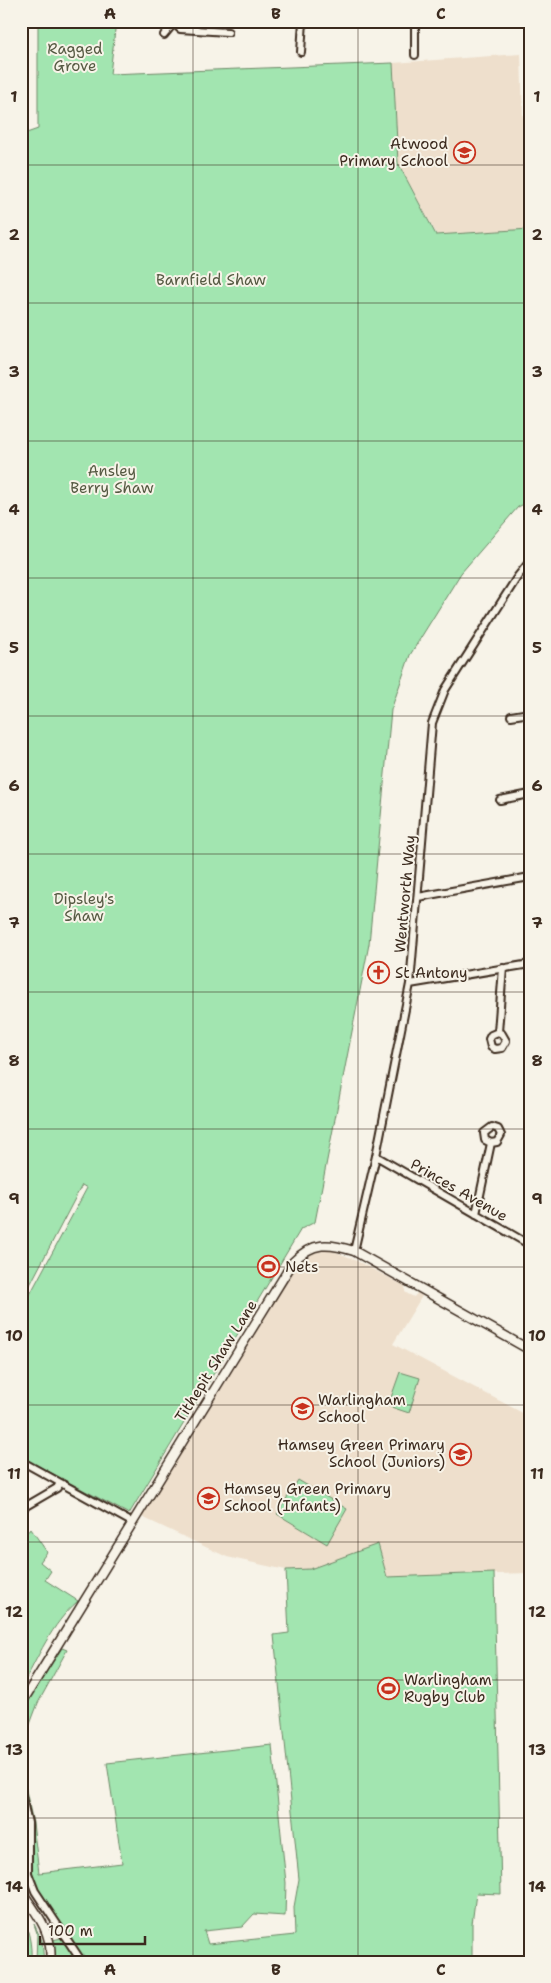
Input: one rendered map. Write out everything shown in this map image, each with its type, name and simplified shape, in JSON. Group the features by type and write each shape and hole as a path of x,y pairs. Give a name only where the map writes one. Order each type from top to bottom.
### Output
{"street":[{"path":"301,52 303,21"},
{"path":"414,21 415,55"},
{"path":"164,35 172,23 180,29 228,32"},
{"name":"Wentworth Way","path":"354,1251 376,1156 410,984 430,739 435,712 454,676 518,576 530,561"},
{"path":"511,716 530,713"},
{"path":"500,800 530,794"},
{"path":"418,897 530,877"},
{"path":"410,984 530,964"},
{"path":"498,1032 503,968"},
{"path":"476,1214 491,1144"},
{"name":"Princes Avenue","path":"376,1156 530,1245"},
{"name":"Tithepit Shaw Lane","path":"21,1704 293,1262 311,1248 334,1245 354,1251 530,1350"},
{"path":"21,1461 133,1523"},
{"path":"21,1509 57,1488 60,1483"},
{"path":"21,1793 28,1823 28,1874 35,1891 82,1962"},
{"path":"21,1890 45,1927 50,1942 50,1962"}],"shaded area":[{"name":"Atwood Primary School","path":"521,54 523,117 530,116 530,125 527,126 530,142 530,229 437,235 398,163 393,63"},
{"path":"333,1251 351,1258 405,1286 405,1292 408,1294 414,1297 417,1293 422,1296 393,1344 530,1417 530,1573 387,1577 378,1545 310,1569 286,1570 227,1557 142,1517 297,1265 314,1253"}],"green space":[{"path":"38,21 116,21 110,74 393,63 398,163 436,235 530,229 530,501 518,507 461,573 410,655 391,710 369,944 315,1222 301,1229 129,1514 21,1457 21,1311 87,1188 82,1185 21,1302 21,135 38,129"},
{"path":"400,1372 420,1378 409,1413 388,1406"},
{"path":"298,1480 347,1509 327,1544 277,1514"},
{"path":"31,1529 47,1552 40,1562 51,1571 45,1580 78,1601 60,1620 39,1653 21,1688 21,1536"},
{"path":"378,1544 387,1577 494,1573 501,1894 476,1893 472,1924 472,1962 85,1962 39,1895 21,1853 21,1767 33,1823 39,1873 122,1863 107,1763 272,1745 286,1883 285,1916 254,1914 242,1927 204,1931 208,1944 295,1935 294,1907 299,1879 274,1635 289,1633 286,1570 310,1569"},
{"path":"62,1648 67,1650 38,1703 21,1748 21,1711"},
{"path":"21,1914 29,1937 31,1962 21,1962"},
{"path":"34,1924 42,1941 44,1962 36,1962 37,1933"},
{"path":"61,1938 77,1962 55,1962 53,1940"}],"place":[{"name":"Atwood Primary School","path":"464,153"},
{"name":"St Antony","path":"379,973"},
{"name":"Nets","path":"269,1267"},
{"name":"Warlingham School","path":"302,1409"},
{"name":"Hamsey Green Primary School (Juniors)","path":"461,1454"},
{"name":"Hamsey Green Primary School (Infants)","path":"208,1498"},
{"name":"Warlingham Rugby Club","path":"388,1689"}],"park label":[{"name":"Ragged Grove","path":"75,58"},
{"name":"Barnfield Shaw","path":"211,280"},
{"name":"Ansley Berry Shaw","path":"112,480"},
{"name":"Dipsley's Shaw","path":"84,908"}]}
